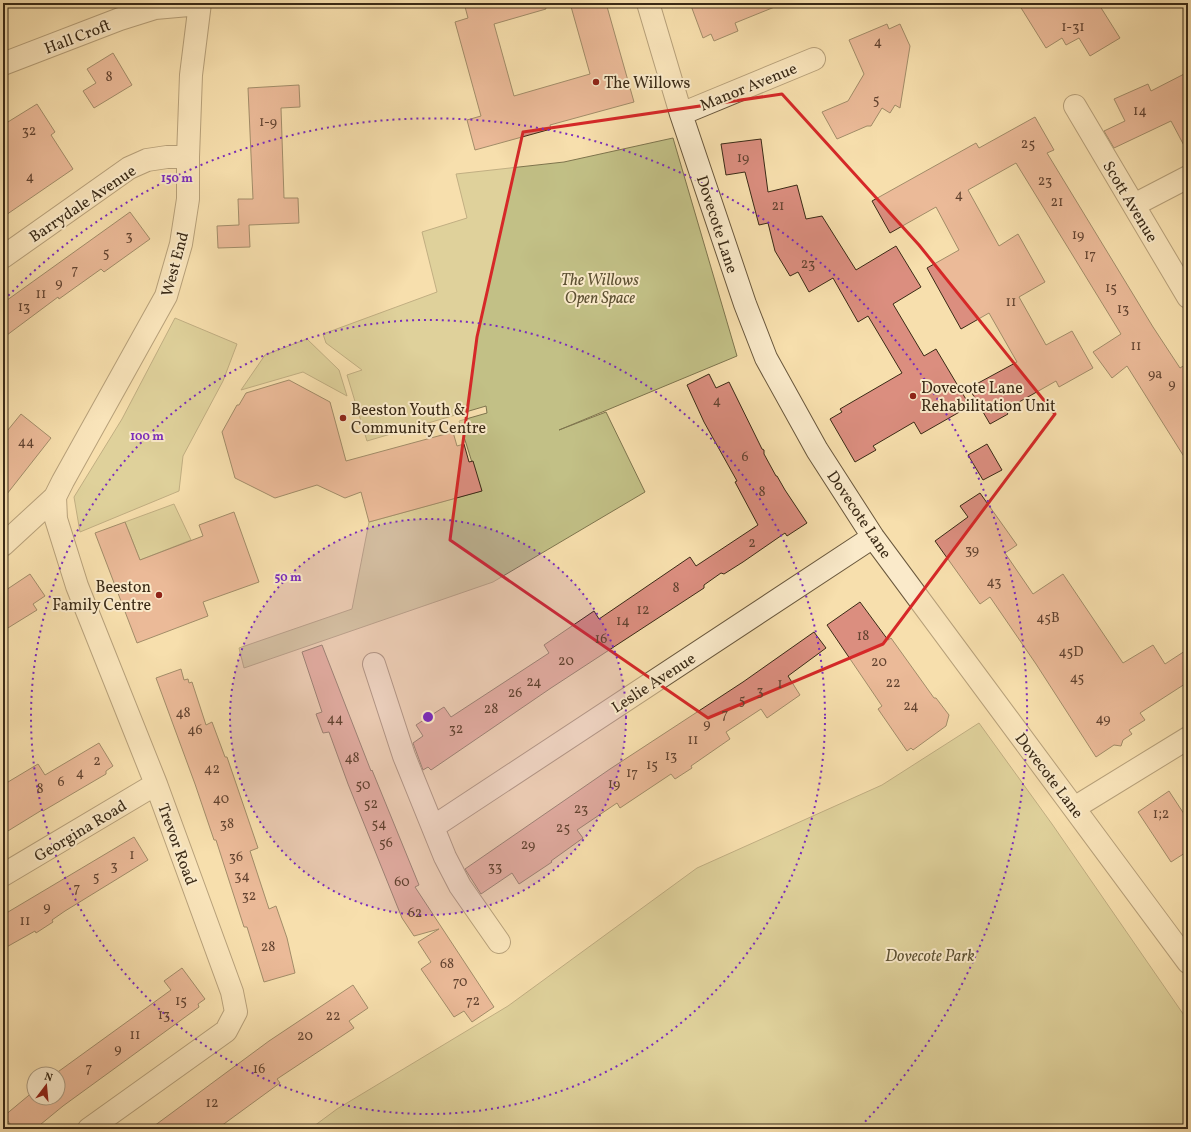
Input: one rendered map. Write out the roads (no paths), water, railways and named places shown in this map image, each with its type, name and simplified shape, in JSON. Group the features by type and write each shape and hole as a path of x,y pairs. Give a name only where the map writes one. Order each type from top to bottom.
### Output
{"street":[{"name":"Hall Croft","path":"3,64 120,19 155,8 200,3"},
{"name":"West End","path":"55,497 166,296 181,244 188,199 191,75 200,3"},
{"name":"Dovecote Lane","path":"648,3 681,114 744,304 766,358 817,450 873,537 1188,962"},
{"name":"Manor Avenue","path":"681,114 814,59"},
{"name":"Scott Avenue","path":"1075,106 1188,297"},
{"name":"Barrydale Avenue","path":"3,258 129,168 147,160 168,157 188,157"},
{"path":"1134,205 1188,177"},
{"path":"3,545 55,497"},
{"name":"Trevor Road","path":"55,497 56,519 77,586 156,784 232,992 236,1012 226,1031 89,1129"},
{"name":"Leslie Avenue","path":"433,827 873,537"},
{"path":"374,664 404,756 445,857 460,886 499,942"},
{"path":"1074,808 1188,738"},
{"name":"Georgina Road","path":"3,875 156,784"}],"place":[{"name":"The Willows","path":"596,82"},
{"name":"Dovecote Lane Rehabilitation Unit","path":"913,396"},
{"name":"Beeston Youth & Community Centre","path":"343,418"},
{"name":"Beeston Family Centre","path":"159,595"}],"park label":[{"name":"The Willows Open Space","path":"600,288"},
{"name":"Dovecote Park","path":"930,955"}]}
